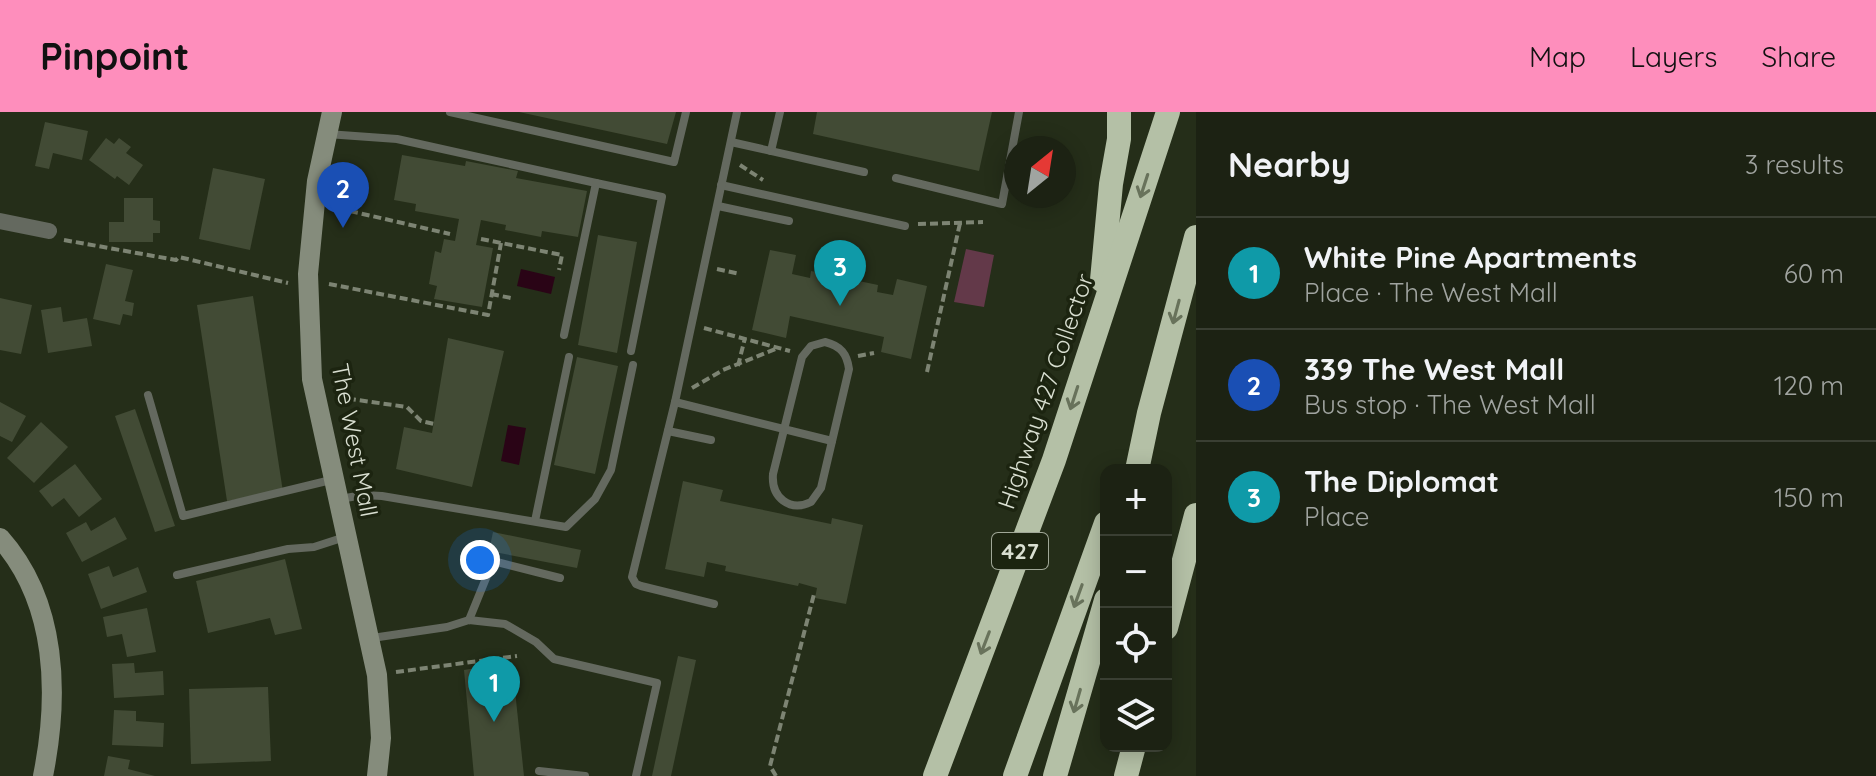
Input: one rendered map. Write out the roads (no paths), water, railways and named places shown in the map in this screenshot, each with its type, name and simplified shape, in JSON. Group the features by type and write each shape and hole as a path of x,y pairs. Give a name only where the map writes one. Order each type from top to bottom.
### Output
{"highway":[{"path":"1098,324 1111,184 1119,139 1119,112"},
{"name":"Highway 427 Collector","path":"935,776 1054,460 1168,112"},
{"path":"1138,464 1196,237"},
{"path":"1129,464 1149,413"},
{"path":"1171,608 1196,515"},
{"path":"1015,776 1101,536"},
{"path":"1055,776 1104,608"},
{"path":"1126,776 1132,752"}],"main road":[{"name":"The West Mall","path":"332,112 317,181 308,274 312,379 371,638 381,738 377,776"},
{"path":"0,538 32,591 49,642 53,711 43,776"}],"street":[{"path":"0,221 49,231"}],"lane":[{"path":"450,112 674,162 686,112"},
{"path":"714,604 641,586 633,581 737,112"},
{"path":"771,151 780,112"},
{"path":"896,178 1002,204 1019,112"},
{"path":"327,134 397,139 662,197 631,351"},
{"path":"731,142 864,172"},
{"path":"564,335 596,183"},
{"path":"721,185 905,226"},
{"path":"718,206 789,221"},
{"path":"825,342 839,347 848,359 849,369 818,496 804,505 795,506 779,499 772,483 783,430 802,357 811,346 825,342"},
{"path":"535,521 569,357"},
{"path":"148,395 183,516 338,489 566,527 595,499 611,470 633,365"},
{"path":"675,402 832,441"},
{"path":"668,431 711,440"},
{"path":"177,575 288,549 314,547 348,536"},
{"path":"469,620 493,561 560,578"},
{"path":"371,638 447,627 469,620 505,624 536,642 554,659 657,683 636,776"},
{"path":"539,771 585,776"}],"place":[{"name":"339 The West Mall","path":"343,228"},
{"name":"The Diplomat","path":"840,306"},
{"name":"White Pine Apartments","path":"494,722"}]}
